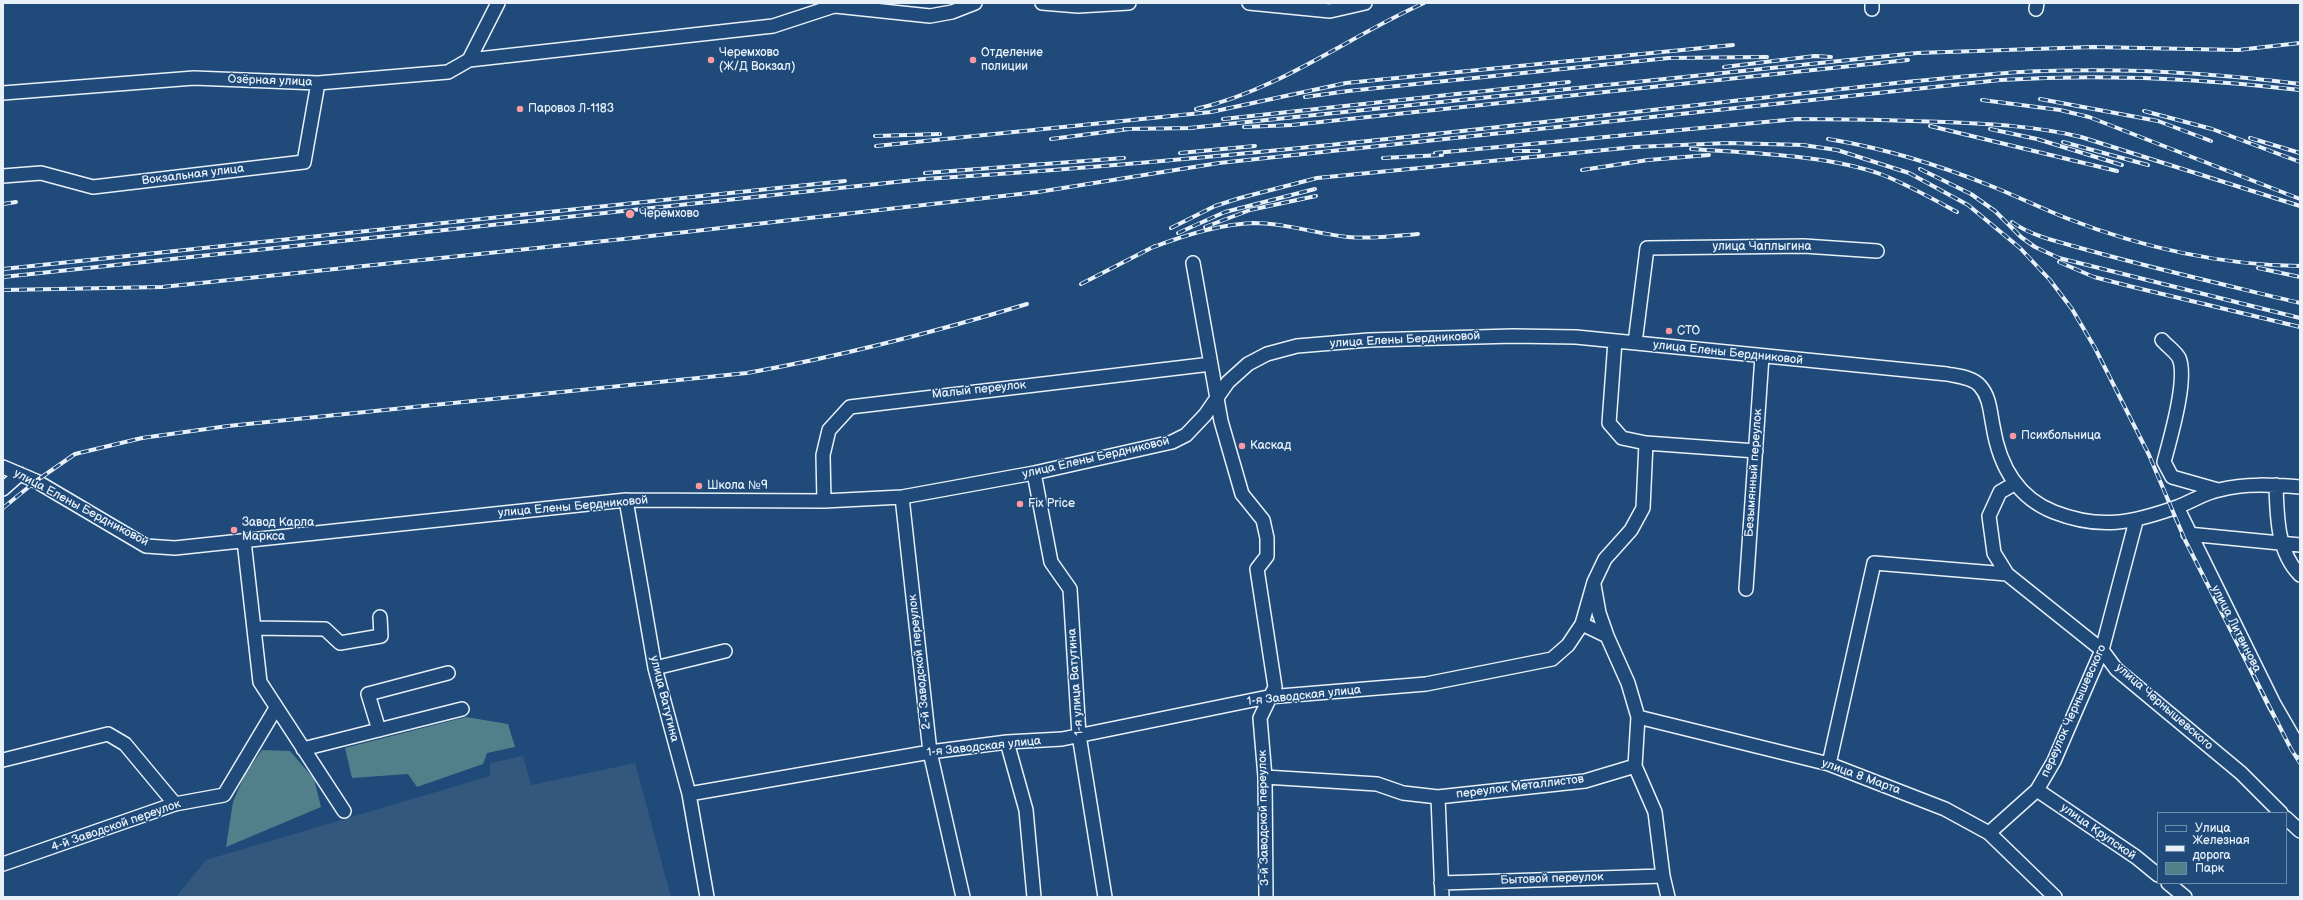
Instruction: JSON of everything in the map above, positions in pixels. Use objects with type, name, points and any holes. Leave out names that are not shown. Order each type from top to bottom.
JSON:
[{"type":"street","points":[[469,60],[498,3]]},
{"type":"street","points":[[815,3],[930,16],[952,12],[975,3]]},
{"type":"street","points":[[1042,3],[1078,6],[1129,3]]},
{"type":"street","points":[[1249,3],[1330,11],[1365,3]]},
{"type":"street","points":[[469,60],[774,26],[834,6]]},
{"type":"street","name":"Озёрная улица","points":[[3,93],[194,78],[318,83],[448,72],[469,60]]},
{"type":"street","name":"Вокзальная улица","points":[[3,176],[41,173],[93,187],[304,162],[318,83]]},
{"type":"street","name":"улица Чаплыгина","points":[[1635,344],[1647,248],[1804,246],[1877,251]]},
{"type":"street","name":"3-й Заводской переулок","points":[[1193,263],[1221,421],[1242,494],[1263,520],[1267,538],[1267,556],[1257,569],[1275,687],[1268,697],[1260,718],[1266,777],[1266,897]]},
{"type":"street","name":"улица Елены Бердниковой","points":[[3,467],[36,481],[146,546],[175,548],[626,500],[824,501],[902,496],[1034,473],[1172,442],[1186,435],[1205,415],[1228,382],[1248,364],[1267,354],[1297,346],[1369,340],[1513,336],[1576,337],[1947,374],[1966,378],[1980,385],[1988,399],[1994,436],[2003,464],[2014,484],[2032,500],[2053,512],[2090,523],[2114,524],[2136,521],[2177,508],[2218,490],[2247,485],[2300,487]]},
{"type":"street","points":[[2162,340],[2179,358],[2181,374],[2176,413],[2164,462],[2172,477],[2218,490]]},
{"type":"street","points":[[1615,341],[1609,423],[1622,438],[1646,443],[1756,451]]},
{"type":"street","name":"Безымянный переулок","points":[[1746,589],[1762,356]]},
{"type":"street","name":"Малый переулок","points":[[824,501],[823,455],[829,430],[850,407],[1211,364]]},
{"type":"street","name":"1-я Заводская улица","points":[[689,794],[930,752],[1007,742],[1062,739],[1268,697],[1426,684],[1552,659],[1568,646],[1582,624],[1594,582],[1605,559],[1631,530],[1644,508],[1646,443]]},
{"type":"street","name":"1-я улица Ватутина","points":[[1034,473],[1051,562],[1070,589],[1079,735],[1105,897]]},
{"type":"street","points":[[3,489],[20,474]]},
{"type":"street","name":"улица Чернышевского","points":[[2014,484],[2000,492],[1988,516],[1994,553],[2007,574],[2102,650],[2116,669],[2241,773],[2280,812]]},
{"type":"street","points":[[2276,485],[2277,525],[2290,564],[2300,575]]},
{"type":"street","name":"2-й Заводской переулок","points":[[902,496],[930,752],[963,897]]},
{"type":"street","name":"улица Ватутина","points":[[626,500],[655,668],[689,794],[707,897]]},
{"type":"street","name":"улица Литвинова","points":[[2177,508],[2188,534],[2274,704],[2300,749]]},
{"type":"street","name":"переулок Чернышевского","points":[[1989,833],[2037,790],[2054,761],[2102,650],[2136,521]]},
{"type":"street","points":[[2188,534],[2300,545]]},
{"type":"street","points":[[244,541],[260,682],[344,811]]},
{"type":"street","points":[[1830,764],[1874,562],[2007,574]]},
{"type":"street","points":[[1594,582],[1599,613],[1607,636],[1628,683],[1638,717],[1635,766],[1655,812],[1663,876],[1668,897]]},
{"type":"street","points":[[254,628],[325,629],[340,642],[381,636],[380,617]]},
{"type":"street","points":[[1582,624],[1607,636]]},
{"type":"street","points":[[655,668],[726,651]]},
{"type":"street","points":[[379,730],[368,694],[448,673]]},
{"type":"street","name":"4-й Заводской переулок","points":[[3,864],[174,804],[224,795],[276,708]]},
{"type":"street","points":[[303,749],[462,709]]},
{"type":"street","name":"улица 8 Марта","points":[[1638,717],[1830,764],[1945,809],[1989,833],[2055,897]]},
{"type":"street","points":[[3,760],[108,734],[125,744],[174,804]]},
{"type":"street","points":[[1007,742],[1026,810],[1034,897]]},
{"type":"street","name":"переулок Металлистов","points":[[1266,777],[1377,784],[1403,793],[1438,797],[1585,780],[1635,766]]},
{"type":"street","name":"улица Крупской","points":[[2037,790],[2136,857],[2157,874]]},
{"type":"street","points":[[1438,797],[1442,897]]},
{"type":"street","points":[[2287,819],[2300,832]]},
{"type":"street","name":"Бытовой переулок","points":[[1441,883],[1663,876]]},
{"type":"street","points":[[2169,884],[2185,897]]},
{"type":"shaded area","points":[[523,756],[531,785],[635,763],[671,897],[176,897],[206,860],[490,776],[490,763]]},
{"type":"green space","points":[[466,717],[508,724],[515,747],[487,753],[483,764],[417,787],[408,774],[352,778],[345,748]]},
{"type":"green space","points":[[262,750],[290,751],[314,779],[321,807],[226,847],[233,802],[245,774]]},
{"type":"railway","points":[[1196,109],[1227,100],[1285,76],[1368,31],[1424,3]]},
{"type":"railway","points":[[1189,128],[1917,53],[2093,47],[2238,50],[2300,43]]},
{"type":"railway","points":[[876,146],[1211,112],[1346,83],[1733,45]]},
{"type":"railway","points":[[1724,67],[1815,56],[1831,57]]},
{"type":"railway","points":[[1305,97],[1348,91],[1669,58],[1767,57]]},
{"type":"railway","points":[[1244,127],[1292,125],[1908,60]]},
{"type":"railway","points":[[3,277],[924,179],[1047,171],[1293,149],[1906,82],[1993,74],[2077,70],[2172,72],[2300,84]]},
{"type":"railway","points":[[3,290],[162,287],[633,238],[1038,192],[1219,163],[2000,80],[2075,77],[2150,78],[2300,90]]},
{"type":"railway","points":[[1223,119],[1569,82]]},
{"type":"railway","points":[[2040,99],[2158,121],[2211,141]]},
{"type":"railway","points":[[1982,100],[2060,110],[2089,117],[2300,199]]},
{"type":"railway","points":[[2144,111],[2212,129],[2300,162]]},
{"type":"railway","points":[[1435,153],[1797,119],[1890,120],[2013,126],[2047,130],[2081,137],[2300,206]]},
{"type":"railway","points":[[1930,126],[2117,171]]},
{"type":"railway","points":[[1124,129],[1194,128]]},
{"type":"railway","points":[[1051,139],[1129,129]]},
{"type":"railway","points":[[1990,129],[2037,139],[2122,165]]},
{"type":"railway","points":[[875,136],[940,134]]},
{"type":"railway","points":[[2250,138],[2300,153]]},
{"type":"railway","points":[[1828,139],[1890,152],[1931,164],[1991,186],[2066,218],[2123,238],[2152,246],[2211,258],[2270,265],[2300,266]]},
{"type":"railway","points":[[2063,142],[2148,165]]},
{"type":"railway","points":[[1171,228],[1215,206],[1317,178],[1635,147],[1728,143],[1803,145],[1837,150],[1909,173],[1968,205],[2020,248],[2050,280],[2072,309],[2095,348],[2149,455],[2185,540],[2291,749],[2300,763]]},
{"type":"railway","points":[[1180,153],[1255,146]]},
{"type":"railway","points":[[1691,149],[1788,156],[1839,163],[1862,168],[1902,183],[1957,212]]},
{"type":"railway","points":[[1514,151],[1539,151]]},
{"type":"railway","points":[[1383,158],[1442,155]]},
{"type":"railway","points":[[1582,170],[1648,160],[1709,155]]},
{"type":"railway","points":[[925,173],[1124,158]]},
{"type":"railway","points":[[1920,169],[1971,194],[1995,211],[2021,237],[2035,247],[2059,258],[2300,318]]},
{"type":"railway","points":[[3,269],[845,181]]},
{"type":"railway","points":[[1178,233],[1225,212],[1315,189]]},
{"type":"railway","points":[[1205,227],[1250,210],[1316,196]]},
{"type":"railway","points":[[3,204],[16,202]]},
{"type":"railway","points":[[2012,222],[2030,232],[2060,243],[2143,265],[2300,303]]},
{"type":"railway","points":[[1151,248],[1202,231],[1254,223],[1266,223],[1324,234],[1357,238],[1418,234]]},
{"type":"railway","points":[[1081,284],[1155,246]]},
{"type":"railway","points":[[2059,262],[2094,277],[2300,327]]},
{"type":"railway","points":[[2258,268],[2300,277]]},
{"type":"railway","points":[[3,508],[36,481],[75,454],[142,438],[228,426],[747,373],[888,343],[1027,304]]},
{"type":"place","name":"Черемхово (Ж/Д Вокзал)","points":[[711,60]]},
{"type":"place","name":"Отделение полиции","points":[[973,60]]},
{"type":"place","name":"Паровоз Л-1183","points":[[520,109]]},
{"type":"place","name":"Черемхово","points":[[630,214]]},
{"type":"place","name":"СТО","points":[[1669,331]]},
{"type":"place","name":"Психбольница","points":[[2013,436]]},
{"type":"place","name":"Каскад","points":[[1242,446]]},
{"type":"place","name":"Школа №9","points":[[699,486]]},
{"type":"place","name":"Fix Price","points":[[1020,504]]},
{"type":"place","name":"Завод Карла Маркса","points":[[234,530]]}]
